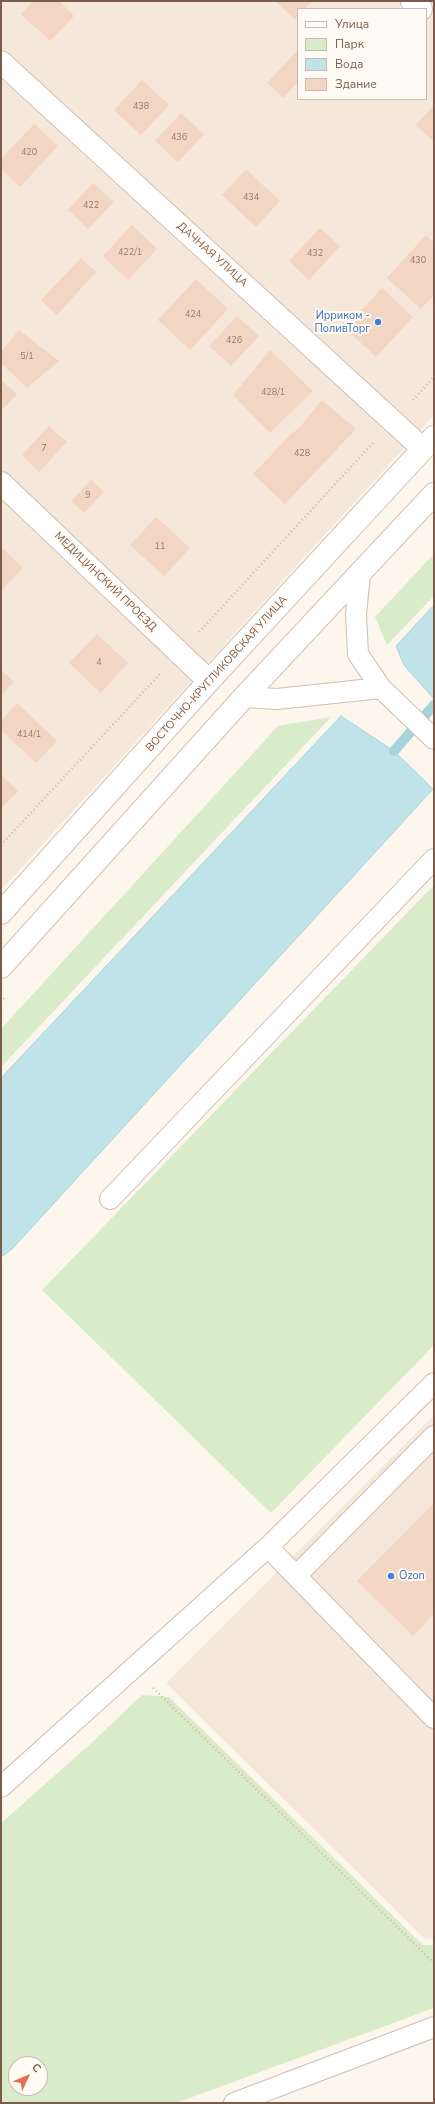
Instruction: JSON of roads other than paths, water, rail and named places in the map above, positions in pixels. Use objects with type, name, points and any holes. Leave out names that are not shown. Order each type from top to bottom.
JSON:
[{"type":"main road","points":[[412,1],[420,8]]},
{"type":"main road","name":"ДАЧНАЯ УЛИЦА","points":[[1,62],[428,443]]},
{"type":"main road","name":"ВОСТОЧНО-КРУГЛИКОВСКАЯ УЛИЦА","points":[[1,913],[209,681],[428,443]]},
{"type":"main road","name":"МЕДИЦИНСКИЙ ПРОЕЗД","points":[[1,483],[209,681]]},
{"type":"main road","points":[[1,968],[244,697],[434,494]]},
{"type":"lane","points":[[360,574],[356,614],[358,654],[381,688],[434,739]]},
{"type":"lane","points":[[244,697],[277,699],[381,688]]},
{"type":"lane","points":[[110,1199],[434,859]]},
{"type":"lane","points":[[1,1787],[268,1547],[434,1383]]},
{"type":"lane","points":[[296,1576],[434,1436]]},
{"type":"lane","points":[[268,1547],[434,1718]]},
{"type":"lane","points":[[234,2103],[434,2027]]},
{"type":"water","points":[[434,605],[434,699],[404,665],[396,646]]},
{"type":"water","points":[[341,716],[394,751],[433,789],[12,1249],[1,1257],[1,1078]]},
{"type":"waterway","points":[[394,751],[434,705]]},
{"type":"place","name":"Ирриком - ПоливТорг","points":[[378,322]]},
{"type":"place","name":"Ozon","points":[[391,1576]]}]
